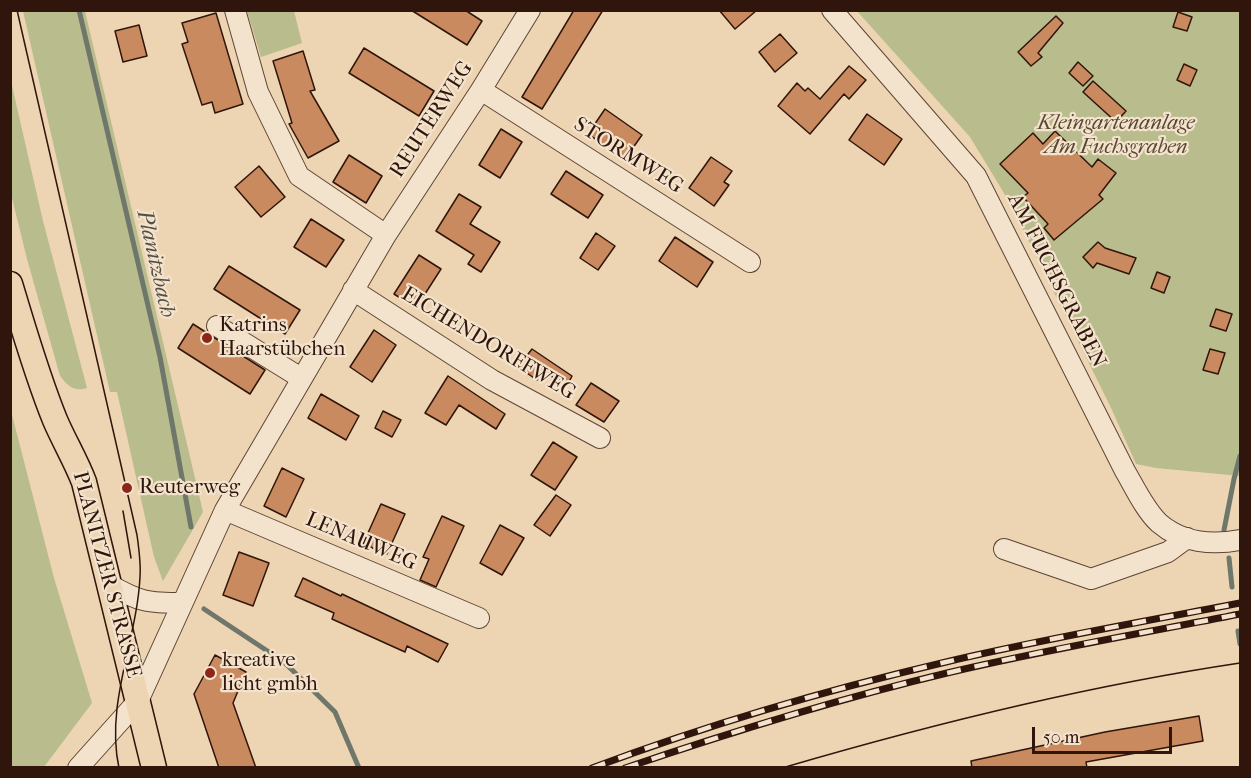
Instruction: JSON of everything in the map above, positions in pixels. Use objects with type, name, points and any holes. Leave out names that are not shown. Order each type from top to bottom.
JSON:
[{"type":"main road","name":"PLANITZER STRASSE","points":[[10,284],[32,359],[56,422],[84,482],[154,768]]},
{"type":"street","points":[[235,10],[258,92],[299,176],[386,235]]},
{"type":"street","name":"REUTERWEG","points":[[78,768],[138,701],[225,510],[386,235],[481,90],[530,10]]},
{"type":"street","name":"AM FUCHSGRABEN","points":[[832,10],[976,176],[1125,471],[1159,523],[1188,538],[1213,543],[1240,540]]},
{"type":"street","name":"STORMWEG","points":[[481,90],[750,262]]},
{"type":"street","name":"EICHENDORFFWEG","points":[[353,290],[492,380],[600,438]]},
{"type":"street","points":[[217,326],[301,378]]},
{"type":"street","name":"LENAUWEG","points":[[225,510],[479,618]]},
{"type":"street","points":[[1004,549],[1091,579],[1168,552],[1188,538]]},
{"type":"street","points":[[110,585],[129,596],[149,603],[182,603]]},
{"type":"green space","points":[[23,11],[85,11],[203,512],[163,581],[154,557],[117,392],[110,392]]},
{"type":"green space","points":[[247,11],[294,11],[302,43],[261,57]]},
{"type":"green space","name":"Kleingartenanlage Am Fuchsgraben","points":[[857,11],[1240,11],[1240,476],[1136,464],[1112,410],[1010,203],[970,137]]},
{"type":"green space","points":[[10,77],[43,221],[87,388],[72,387],[60,376],[27,259],[11,194]]},
{"type":"green space","points":[[11,411],[54,578],[92,703],[44,767],[11,767]]},
{"type":"building","points":[[411,10],[465,10],[482,21],[467,45]]},
{"type":"building","points":[[574,10],[603,10],[542,109],[522,97]]},
{"type":"building","points":[[719,10],[757,10],[735,29]]},
{"type":"building","points":[[1178,12],[1192,17],[1187,31],[1173,27]]},
{"type":"building","points":[[216,13],[243,104],[215,113],[212,102],[202,105],[182,44],[188,42],[182,23]]},
{"type":"building","points":[[1056,16],[1063,23],[1038,53],[1042,57],[1031,66],[1018,52]]},
{"type":"building","points":[[139,25],[147,56],[123,62],[115,31]]},
{"type":"building","points":[[780,34],[797,53],[775,72],[759,52]]},
{"type":"building","points":[[364,48],[434,91],[419,116],[349,73]]},
{"type":"building","points":[[303,51],[315,90],[310,91],[339,141],[308,158],[289,124],[292,123],[273,61]]},
{"type":"building","points":[[1078,62],[1093,76],[1083,86],[1069,73]]},
{"type":"building","points":[[1184,64],[1197,70],[1190,86],[1177,80]]},
{"type":"building","points":[[849,66],[866,80],[849,99],[844,94],[810,134],[778,106],[797,83],[805,91],[808,88],[820,99]]},
{"type":"building","points":[[1093,81],[1126,111],[1116,122],[1083,92]]},
{"type":"building","points":[[605,109],[642,135],[625,159],[588,134]]},
{"type":"building","points":[[867,114],[902,139],[884,165],[849,140]]},
{"type":"building","points":[[501,129],[522,142],[500,178],[479,165]]},
{"type":"building","points":[[1055,131],[1092,167],[1098,159],[1116,173],[1099,195],[1103,199],[1054,240],[1044,228],[1048,224],[1023,197],[1028,193],[1000,164],[1033,133],[1043,144]]},
{"type":"building","points":[[349,155],[382,176],[366,203],[333,182]]},
{"type":"building","points":[[711,157],[732,171],[724,182],[729,185],[714,206],[689,188]]},
{"type":"building","points":[[259,166],[285,197],[261,217],[235,187]]},
{"type":"building","points":[[566,171],[603,195],[588,218],[551,194]]},
{"type":"building","points":[[459,194],[481,207],[470,224],[500,242],[481,272],[468,264],[474,255],[436,231]]},
{"type":"building","points":[[311,219],[344,240],[326,267],[294,247]]},
{"type":"building","points":[[596,233],[615,246],[598,270],[580,258]]},
{"type":"building","points":[[675,237],[713,262],[697,287],[659,261]]},
{"type":"building","points":[[1098,242],[1105,248],[1136,258],[1129,274],[1097,263],[1093,268],[1083,257]]},
{"type":"building","points":[[419,255],[441,269],[416,308],[394,294]]},
{"type":"building","points":[[229,266],[300,310],[285,334],[214,289]]},
{"type":"building","points":[[1157,272],[1170,277],[1164,293],[1151,288]]},
{"type":"building","points":[[1216,309],[1232,314],[1226,331],[1210,326]]},
{"type":"building","points":[[193,324],[265,370],[250,394],[178,348]]},
{"type":"building","points":[[374,330],[396,345],[372,382],[350,367]]},
{"type":"building","points":[[532,349],[572,376],[568,384],[542,372],[537,380],[518,367]]},
{"type":"building","points":[[1210,349],[1225,353],[1218,374],[1203,370]]},
{"type":"building","points":[[448,376],[505,414],[496,429],[459,405],[446,425],[425,413]]},
{"type":"building","points":[[591,383],[619,401],[604,422],[576,405]]},
{"type":"building","points":[[321,394],[359,416],[346,440],[308,418]]},
{"type":"building","points":[[383,411],[401,420],[392,437],[375,428]]},
{"type":"building","points":[[553,442],[577,457],[555,490],[531,475]]},
{"type":"building","points":[[282,468],[304,479],[286,517],[264,506]]},
{"type":"building","points":[[556,495],[571,505],[550,536],[534,525]]},
{"type":"building","points":[[381,504],[405,514],[387,554],[363,544]]},
{"type":"building","points":[[442,516],[464,526],[436,587],[420,580],[429,559],[423,557]]},
{"type":"building","points":[[500,525],[524,538],[502,575],[480,563]]},
{"type":"building","points":[[239,552],[269,563],[253,606],[223,595]]},
{"type":"building","points":[[303,578],[448,644],[438,662],[407,646],[405,652],[332,619],[334,613],[295,596]]},
{"type":"building","points":[[215,655],[246,672],[233,703],[256,768],[219,768],[194,694]]},
{"type":"building","points":[[1199,716],[1203,741],[1086,762],[1087,768],[972,768],[971,761],[1105,732]]},
{"type":"waterway","name":"Planitzbach","points":[[79,10],[160,357],[191,527]]},
{"type":"waterway","points":[[1224,530],[1240,456]]},
{"type":"waterway","points":[[1229,558],[1232,587]]},
{"type":"waterway","name":"Planitzbach","points":[[204,609],[284,662],[335,712],[359,768]]},
{"type":"waterway","points":[[1238,631],[1240,644]]},
{"type":"tram line","points":[[17,10],[137,535],[140,561],[138,601],[123,672],[116,720],[119,768]]},
{"type":"tram line","points":[[123,511],[131,558]]},
{"type":"tram line","points":[[782,768],[895,736],[1010,708],[1125,683],[1240,663]]},
{"type":"railway","points":[[592,768],[723,723],[901,673],[1019,646],[1240,603]]},
{"type":"railway","points":[[625,768],[785,717],[906,683],[1020,657],[1240,614]]},
{"type":"place","name":"Katrins Haarstübchen","points":[[207,338]]},
{"type":"place","name":"Reuterweg","points":[[127,488]]},
{"type":"place","name":"kreative licht gmbh","points":[[210,673]]}]
